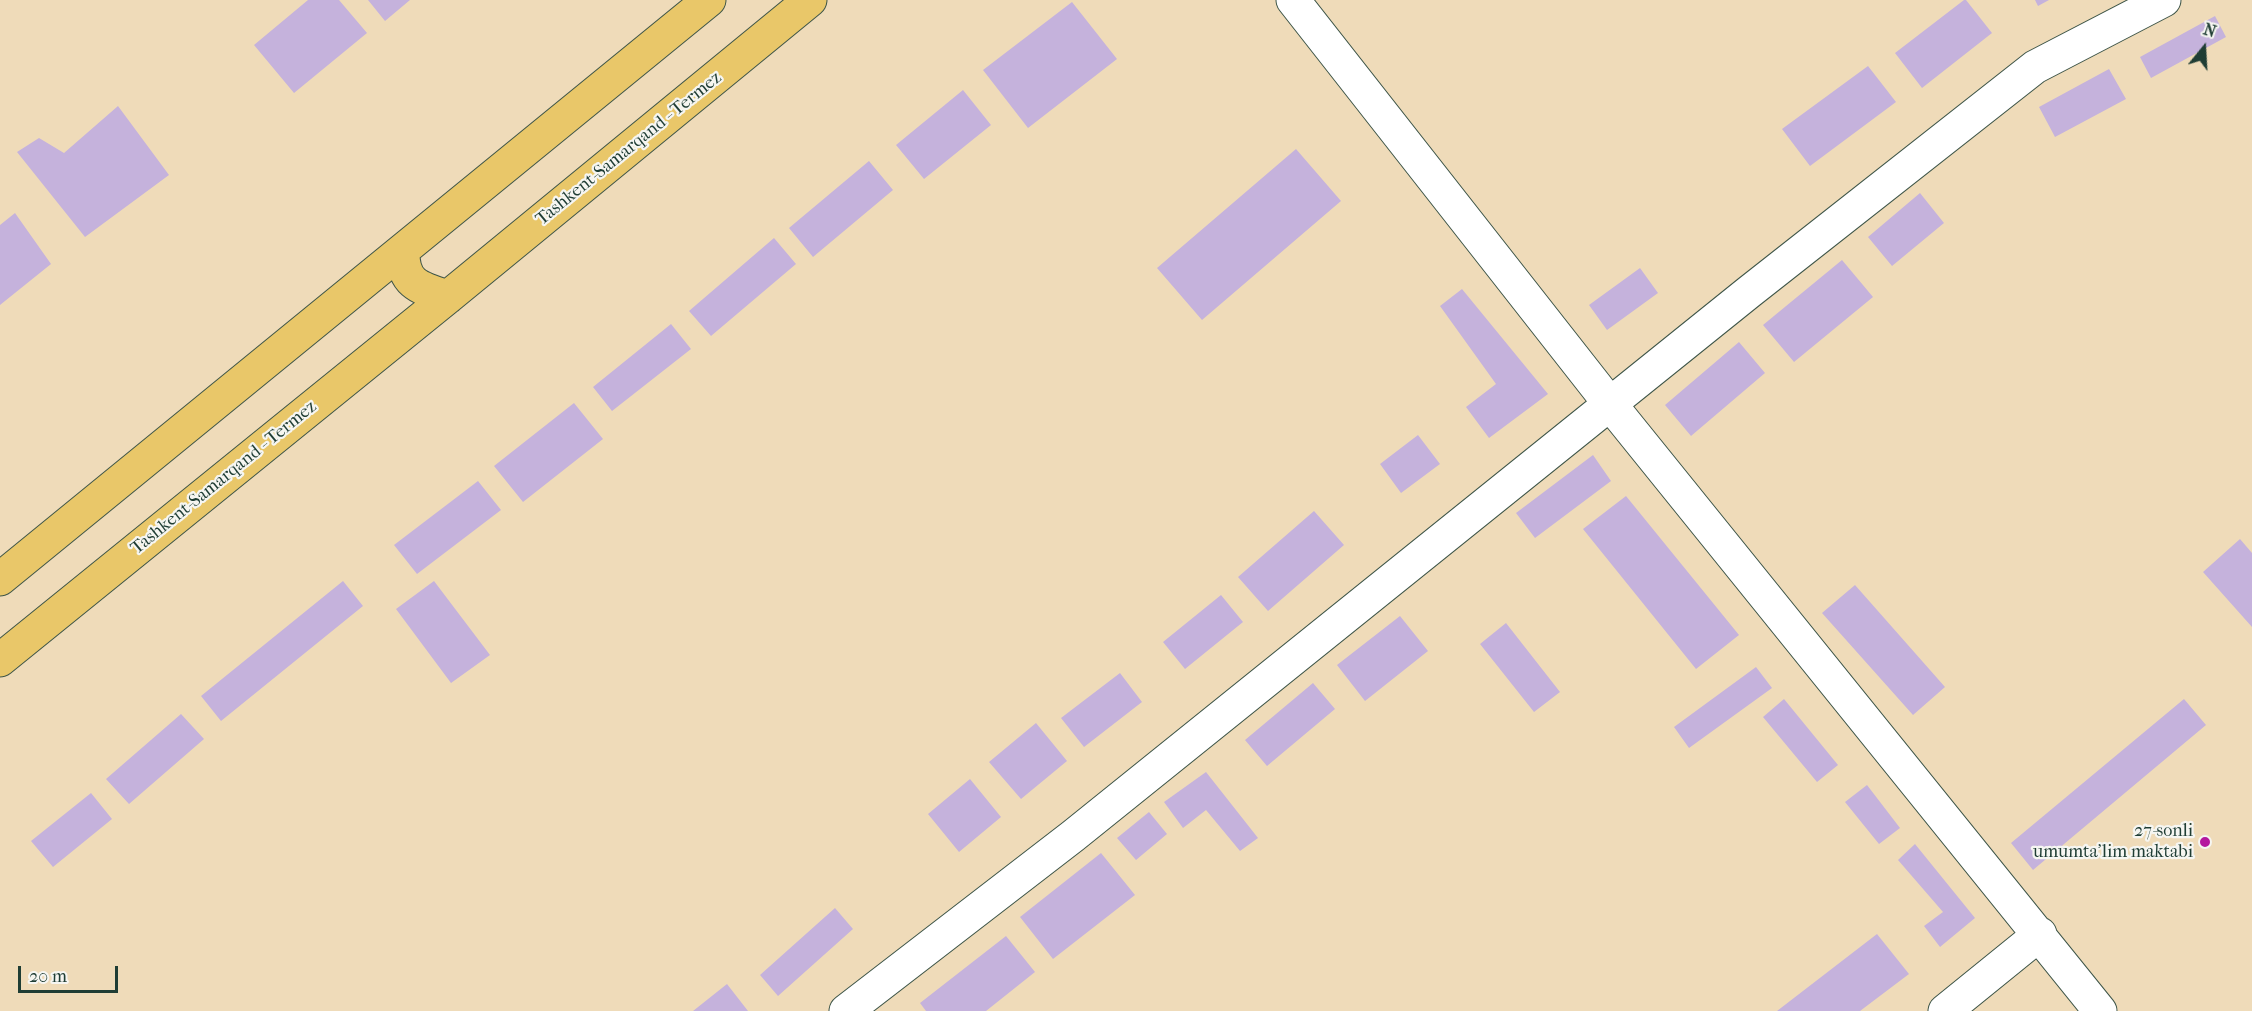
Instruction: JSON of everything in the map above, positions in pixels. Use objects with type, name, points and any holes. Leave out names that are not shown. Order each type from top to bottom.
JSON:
[{"type":"highway","points":[[0,579],[709,0]]},
{"type":"highway","name":"Tashkent-Samarqand - Termez","points":[[0,660],[810,0]]},
{"type":"highway","points":[[402,250],[402,264],[408,278],[421,288],[448,297]]},
{"type":"street","points":[[1293,0],[1610,404],[2100,1011]]},
{"type":"street","points":[[846,1011],[1073,836],[1610,404],[2035,67],[2164,0]]},
{"type":"street","points":[[1945,1011],[2040,934]]},
{"type":"building","points":[[308,0],[339,0],[367,33],[294,93],[254,45]]},
{"type":"building","points":[[368,0],[410,0],[385,21]]},
{"type":"building","points":[[1964,0],[1992,33],[1922,88],[1895,53]]},
{"type":"building","points":[[2035,0],[2049,0],[2038,6]]},
{"type":"building","points":[[1072,2],[1117,59],[1028,128],[983,70]]},
{"type":"building","points":[[2215,16],[2226,37],[2151,78],[2140,57]]},
{"type":"building","points":[[1868,66],[1896,102],[1810,166],[1782,129]]},
{"type":"building","points":[[2109,69],[2126,99],[2055,137],[2039,107]]},
{"type":"building","points":[[963,90],[991,125],[924,179],[896,145]]},
{"type":"building","points":[[118,106],[169,175],[85,237],[17,152],[39,138],[64,153]]},
{"type":"building","points":[[1296,149],[1341,201],[1202,320],[1157,268]]},
{"type":"building","points":[[869,161],[893,190],[813,257],[789,228]]},
{"type":"building","points":[[1920,193],[1944,223],[1892,266],[1868,237]]},
{"type":"building","points":[[15,213],[51,264],[0,305],[0,225]]},
{"type":"building","points":[[774,238],[796,264],[711,336],[689,311]]},
{"type":"building","points":[[1842,260],[1873,297],[1794,362],[1763,325]]},
{"type":"building","points":[[1640,268],[1658,293],[1607,330],[1589,305]]},
{"type":"building","points":[[1462,289],[1548,394],[1489,438],[1466,407],[1496,384],[1440,306]]},
{"type":"building","points":[[671,324],[691,349],[612,411],[593,387]]},
{"type":"building","points":[[1739,342],[1765,373],[1691,436],[1665,405]]},
{"type":"building","points":[[574,403],[603,439],[523,502],[494,466]]},
{"type":"building","points":[[1418,435],[1440,464],[1401,493],[1380,464]]},
{"type":"building","points":[[1593,455],[1611,481],[1535,538],[1516,513]]},
{"type":"building","points":[[478,481],[501,510],[417,574],[394,545]]},
{"type":"building","points":[[1626,496],[1739,635],[1696,669],[1583,529]]},
{"type":"building","points":[[1314,511],[1344,545],[1268,611],[1238,577]]},
{"type":"building","points":[[2240,539],[2252,553],[2252,627],[2203,572]]},
{"type":"building","points":[[343,581],[363,606],[221,721],[201,696]]},
{"type":"building","points":[[434,581],[490,655],[451,683],[396,609]]},
{"type":"building","points":[[1855,585],[1945,687],[1913,715],[1822,613]]},
{"type":"building","points":[[1221,595],[1243,622],[1185,669],[1163,642]]},
{"type":"building","points":[[1400,616],[1428,651],[1365,701],[1337,665]]},
{"type":"building","points":[[1506,623],[1560,692],[1534,712],[1480,644]]},
{"type":"building","points":[[1756,667],[1772,688],[1689,748],[1674,727]]},
{"type":"building","points":[[1120,673],[1142,702],[1084,747],[1061,718]]},
{"type":"building","points":[[1313,683],[1335,709],[1267,766],[1245,740]]},
{"type":"building","points":[[1784,699],[1838,765],[1817,782],[1763,717]]},
{"type":"building","points":[[2184,699],[2206,725],[2033,870],[2011,843]]},
{"type":"building","points":[[181,714],[204,739],[129,804],[106,779]]},
{"type":"building","points":[[1036,723],[1067,761],[1021,799],[989,762]]},
{"type":"building","points":[[1206,772],[1258,838],[1240,851],[1206,810],[1183,828],[1164,802]]},
{"type":"building","points":[[970,779],[1001,817],[959,852],[928,814]]},
{"type":"building","points":[[1867,785],[1900,828],[1879,844],[1845,802]]},
{"type":"building","points":[[91,793],[112,819],[53,867],[31,841]]},
{"type":"building","points":[[1149,812],[1167,834],[1136,860],[1117,838]]},
{"type":"building","points":[[1915,844],[1975,918],[1940,947],[1924,926],[1943,912],[1898,860]]},
{"type":"building","points":[[1101,853],[1135,895],[1053,959],[1020,917]]},
{"type":"building","points":[[835,908],[853,929],[778,996],[760,975]]},
{"type":"building","points":[[1877,934],[1909,974],[1860,1011],[1777,1011]]},
{"type":"building","points":[[1006,936],[1035,972],[986,1011],[926,1011],[920,1003]]},
{"type":"building","points":[[727,984],[748,1011],[693,1011]]},
{"type":"place","name":"27-sonli umumta'lim maktabi","points":[[2205,842]]}]
